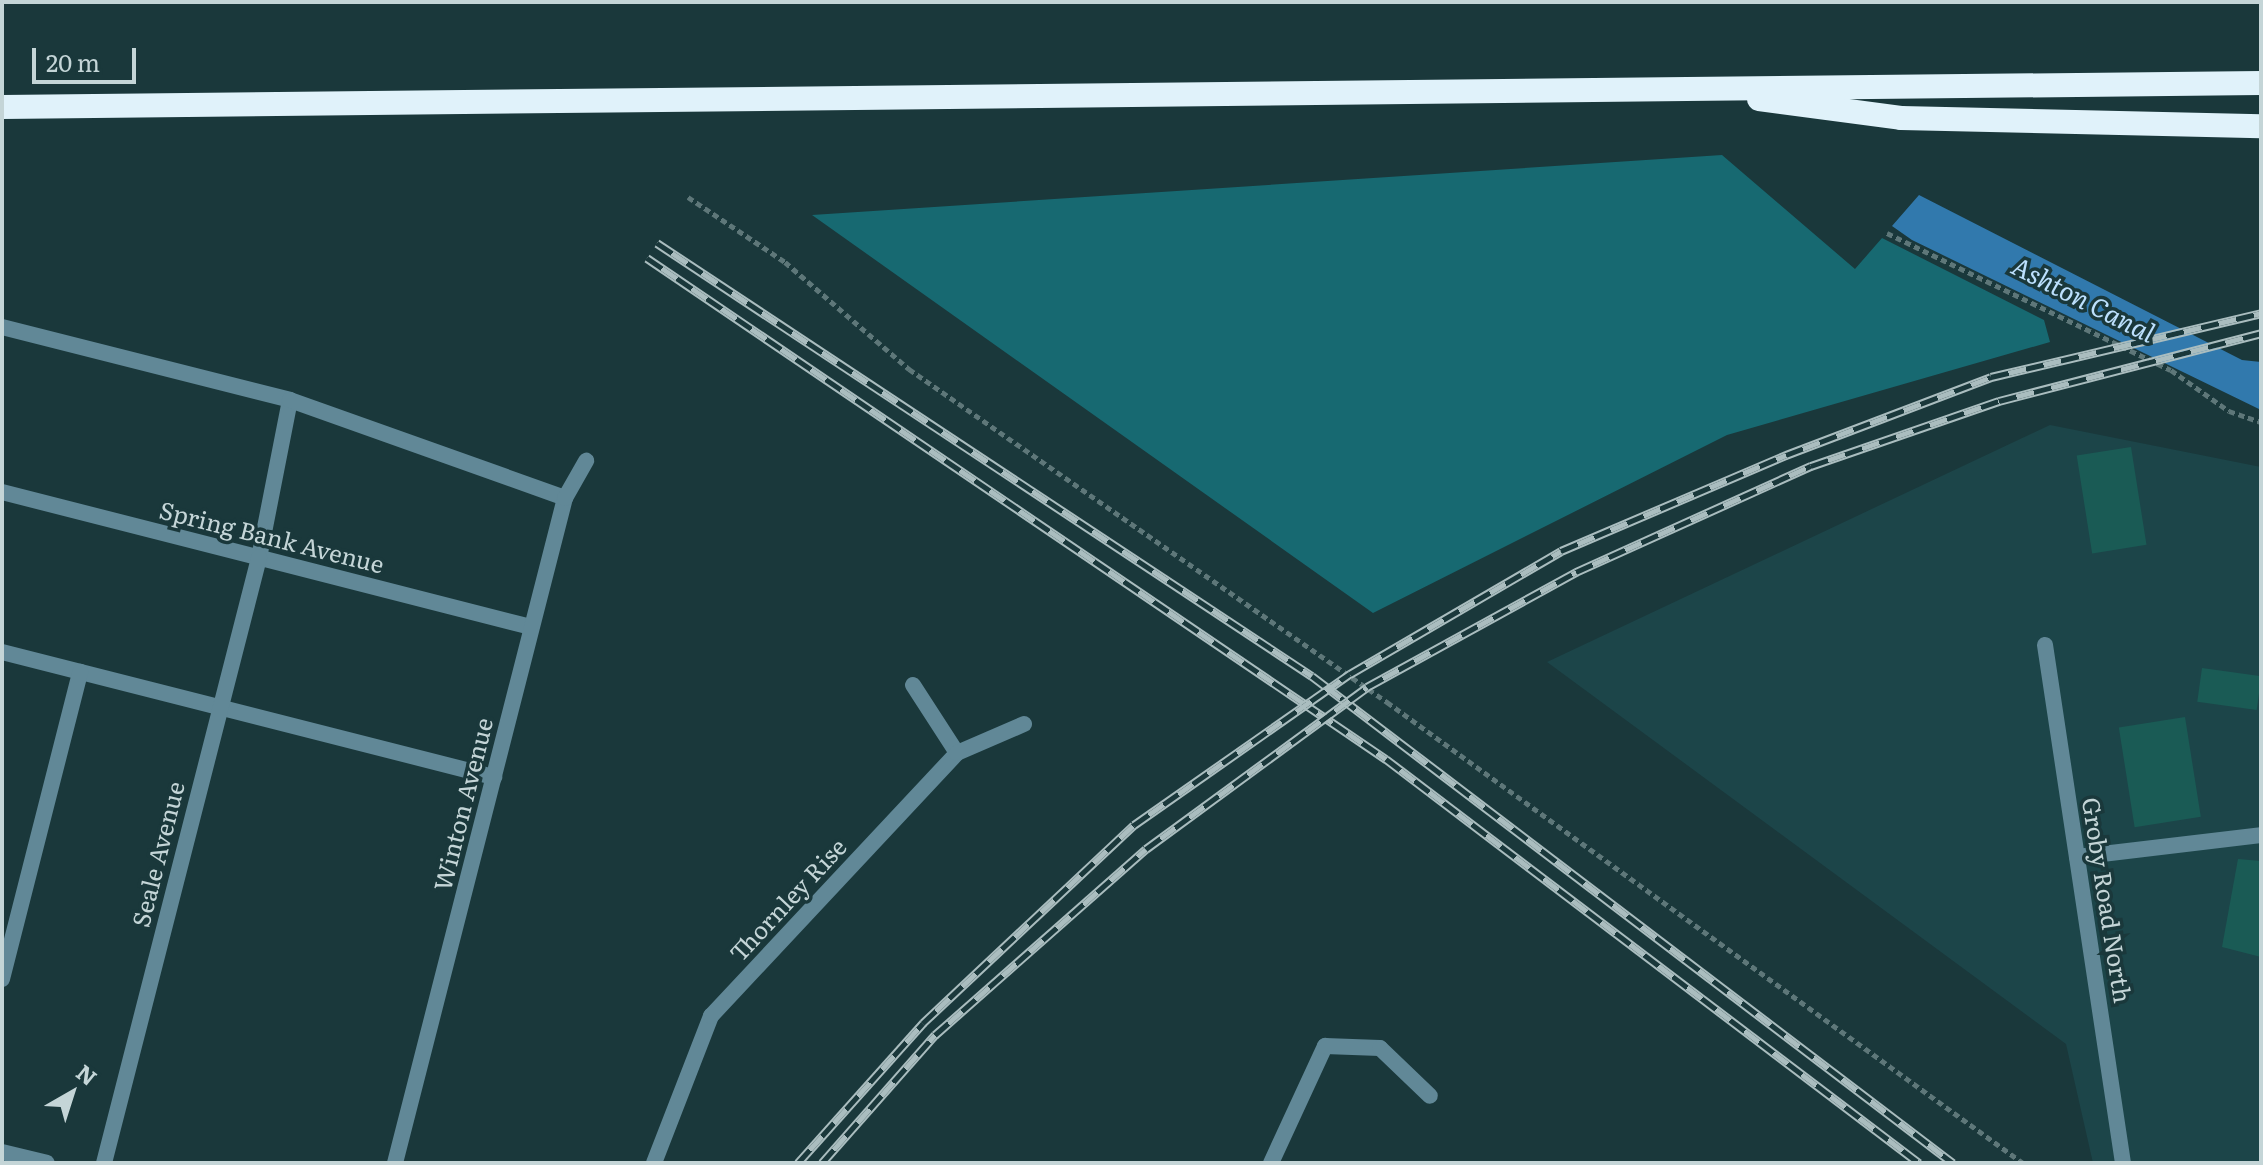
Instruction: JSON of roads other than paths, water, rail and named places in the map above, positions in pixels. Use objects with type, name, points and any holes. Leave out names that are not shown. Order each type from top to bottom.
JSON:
[{"type":"highway","points":[[2,107],[2261,83]]},
{"type":"highway","points":[[1670,87],[1901,118],[2261,126]]},
{"type":"street","points":[[2,327],[290,400],[565,498]]},
{"type":"street","name":"Seale Avenue","points":[[104,1163],[259,558],[290,400]]},
{"type":"street","name":"Winton Avenue","points":[[395,1163],[565,498],[586,461]]},
{"type":"street","name":"Spring Bank Avenue","points":[[2,492],[531,627]]},
{"type":"street","name":"Groby Road North","points":[[2045,645],[2123,1163]]},
{"type":"street","points":[[2,652],[494,777]]},
{"type":"street","points":[[2,979],[80,672]]},
{"type":"street","points":[[913,685],[957,753]]},
{"type":"street","name":"Thornley Rise","points":[[654,1163],[711,1016],[957,753],[1024,724]]},
{"type":"street","points":[[2077,857],[2261,835]]},
{"type":"street","points":[[1271,1163],[1325,1046],[1380,1048],[1430,1096]]},
{"type":"street","points":[[2,1152],[47,1163]]},
{"type":"water","name":"Ashton Canal","points":[[1919,195],[2242,360],[2261,362],[2261,410],[1912,240],[1892,226]]},
{"type":"railway","points":[[657,243],[1312,676],[1953,1163]]},
{"type":"railway","points":[[647,258],[1386,759],[1919,1163]]},
{"type":"railway","points":[[798,1163],[923,1023],[1134,825],[1350,674],[1561,551],[1786,455],[1991,377],[2261,313]]},
{"type":"railway","points":[[822,1163],[935,1035],[1146,849],[1367,687],[1576,572],[1811,466],[1999,401],[2261,333]]}]
